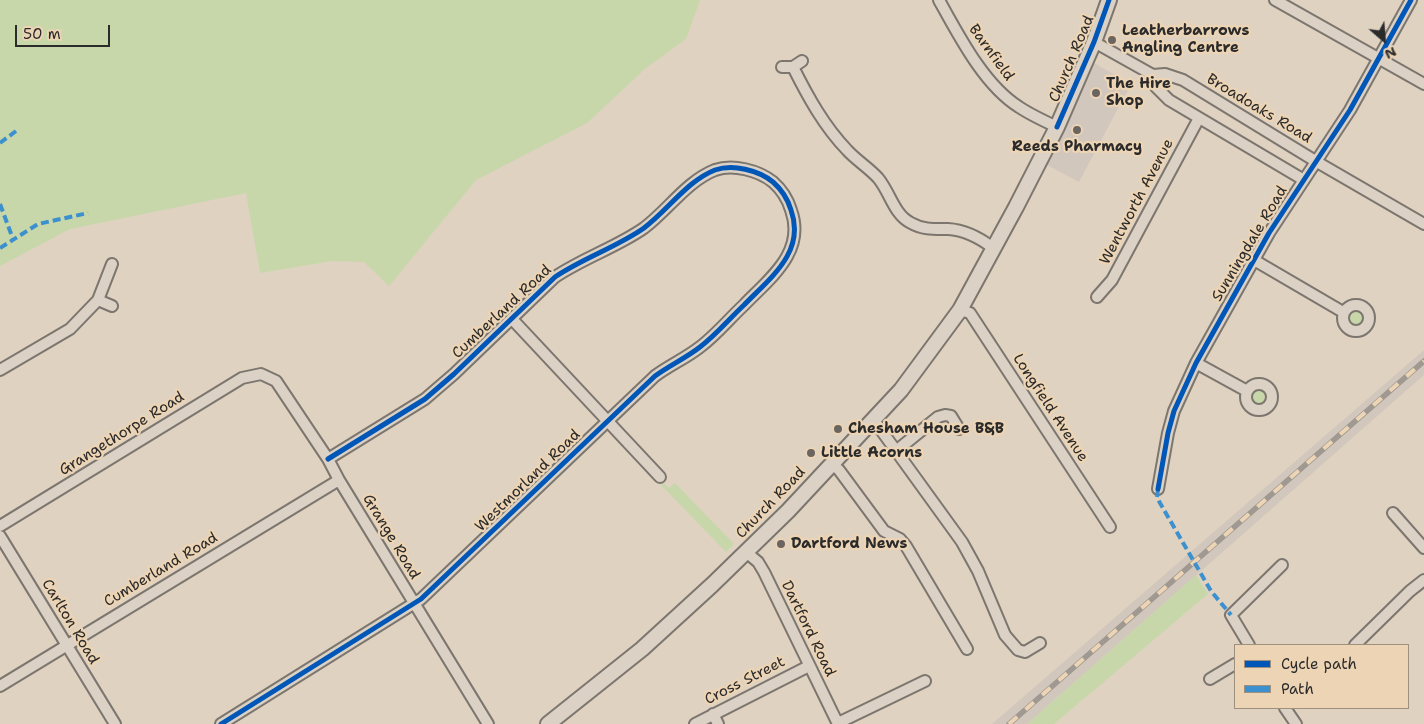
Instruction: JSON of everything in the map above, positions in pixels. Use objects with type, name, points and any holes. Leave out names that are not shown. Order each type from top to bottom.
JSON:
[{"type":"main road","name":"Church Road","points":[[548,724],[642,649],[746,552],[788,511],[901,390],[960,310],[1057,127],[1094,42],[1109,0]]},
{"type":"street","name":"Barnfield","points":[[939,0],[984,73],[997,88],[1019,107],[1057,127]]},
{"type":"street","points":[[1275,0],[1424,84]]},
{"type":"street","name":"Sunningdale Road","points":[[1158,489],[1174,411],[1196,363],[1281,213],[1350,110],[1411,0]]},
{"type":"street","name":"Broadoaks Road","points":[[1094,42],[1154,75],[1164,74],[1183,80],[1316,162],[1424,224]]},
{"type":"street","points":[[802,60],[788,67],[817,112],[845,148],[877,178],[901,216],[909,223],[931,230],[963,231],[993,248]]},
{"type":"street","points":[[1154,75],[1156,87],[1169,100],[1304,180]]},
{"type":"street","name":"Wentworth Avenue","points":[[1097,296],[1112,280],[1199,118]]},
{"type":"street","name":"Cumberland Road","points":[[328,459],[425,399],[555,278],[571,266],[645,227],[694,183],[715,170],[728,168],[745,169],[761,175],[773,182],[791,208]]},
{"type":"street","name":"Westmorland Road","points":[[221,724],[414,604],[438,584],[655,376],[707,341],[777,271],[793,247],[796,233],[791,208]]},
{"type":"street","points":[[1254,260],[1343,312]]},
{"type":"street","points":[[0,370],[70,330],[98,300],[112,264]]},
{"type":"street","points":[[98,300],[112,306]]},
{"type":"street","name":"Longfield Avenue","points":[[960,310],[970,313],[1110,527]]},
{"type":"street","points":[[512,319],[660,477]]},
{"type":"street","points":[[1196,363],[1248,391]]},
{"type":"street","name":"Grange Road","points":[[261,374],[276,381],[328,459],[338,480],[488,724]]},
{"type":"street","name":"Grangethorpe Road","points":[[0,526],[242,378],[261,374]]},
{"type":"street","points":[[896,451],[938,417],[951,416],[959,429]]},
{"type":"street","points":[[873,419],[962,542],[1010,642],[1018,650],[1026,652],[1040,643]]},
{"type":"street","points":[[832,464],[839,470],[884,530],[900,539],[906,546],[966,649]]},
{"type":"street","name":"Cumberland Road","points":[[0,686],[338,480]]},
{"type":"street","points":[[1393,513],[1424,548]]},
{"type":"street","name":"Carlton Road","points":[[0,536],[115,724]]},
{"type":"street","name":"Dartford Road","points":[[746,552],[758,562],[764,572],[838,723]]},
{"type":"street","points":[[1248,644],[1231,615],[1282,565]]},
{"type":"street","points":[[1356,644],[1410,590],[1424,580]]},
{"type":"street","points":[[1210,679],[1234,665]]},
{"type":"street","name":"Cross Street","points":[[695,724],[716,719],[809,666]]},
{"type":"street","points":[[838,723],[925,680]]},
{"type":"street","points":[[1286,709],[1296,724]]},
{"type":"shaded area","points":[[1094,63],[1131,84],[1079,182],[1047,165]]},
{"type":"shaded area","points":[[1424,350],[1424,375],[1027,724],[992,724]]},
{"type":"green space","points":[[0,0],[700,0],[686,39],[646,68],[587,123],[476,180],[389,286],[364,262],[332,261],[260,273],[246,193],[70,229],[0,266]]},
{"type":"green space","points":[[1355,309],[1361,312],[1364,318],[1361,324],[1355,327],[1349,324],[1346,318],[1349,312]]},
{"type":"green space","points":[[1256,389],[1262,389],[1267,394],[1265,403],[1256,405],[1251,400],[1251,394]]},
{"type":"green space","points":[[664,483],[669,488],[675,483],[734,544],[726,552],[661,485]]},
{"type":"green space","points":[[1196,575],[1208,594],[1054,724],[1027,724]]},
{"type":"railway","points":[[1009,724],[1424,361]]},
{"type":"marked path","points":[[0,143],[16,131]]},
{"type":"marked path","points":[[0,204],[13,239]]},
{"type":"marked path","points":[[0,248],[38,224],[88,213]]},
{"type":"marked path","points":[[1158,489],[1157,497],[1160,503],[1211,591],[1231,615]]},
{"type":"cycle path","points":[[1057,127],[1094,42],[1109,0]]},
{"type":"cycle path","points":[[1158,489],[1174,411],[1196,363],[1269,233],[1350,110],[1411,0]]},
{"type":"cycle path","points":[[221,724],[421,599],[655,376],[695,351],[712,337],[774,274],[790,251],[794,239],[794,225],[791,210],[786,199],[773,182],[753,171],[722,168],[705,175],[695,181],[644,228],[555,277],[454,374],[425,399],[328,459]]},
{"type":"place","name":"Leatherbarrows Angling Centre","points":[[1112,40]]},
{"type":"place","name":"The Hire Shop","points":[[1096,93]]},
{"type":"place","name":"Reeds Pharmacy","points":[[1077,130]]},
{"type":"place","name":"Chesham House B&B","points":[[838,429]]},
{"type":"place","name":"Little Acorns","points":[[811,453]]},
{"type":"place","name":"Dartford News","points":[[781,544]]}]
